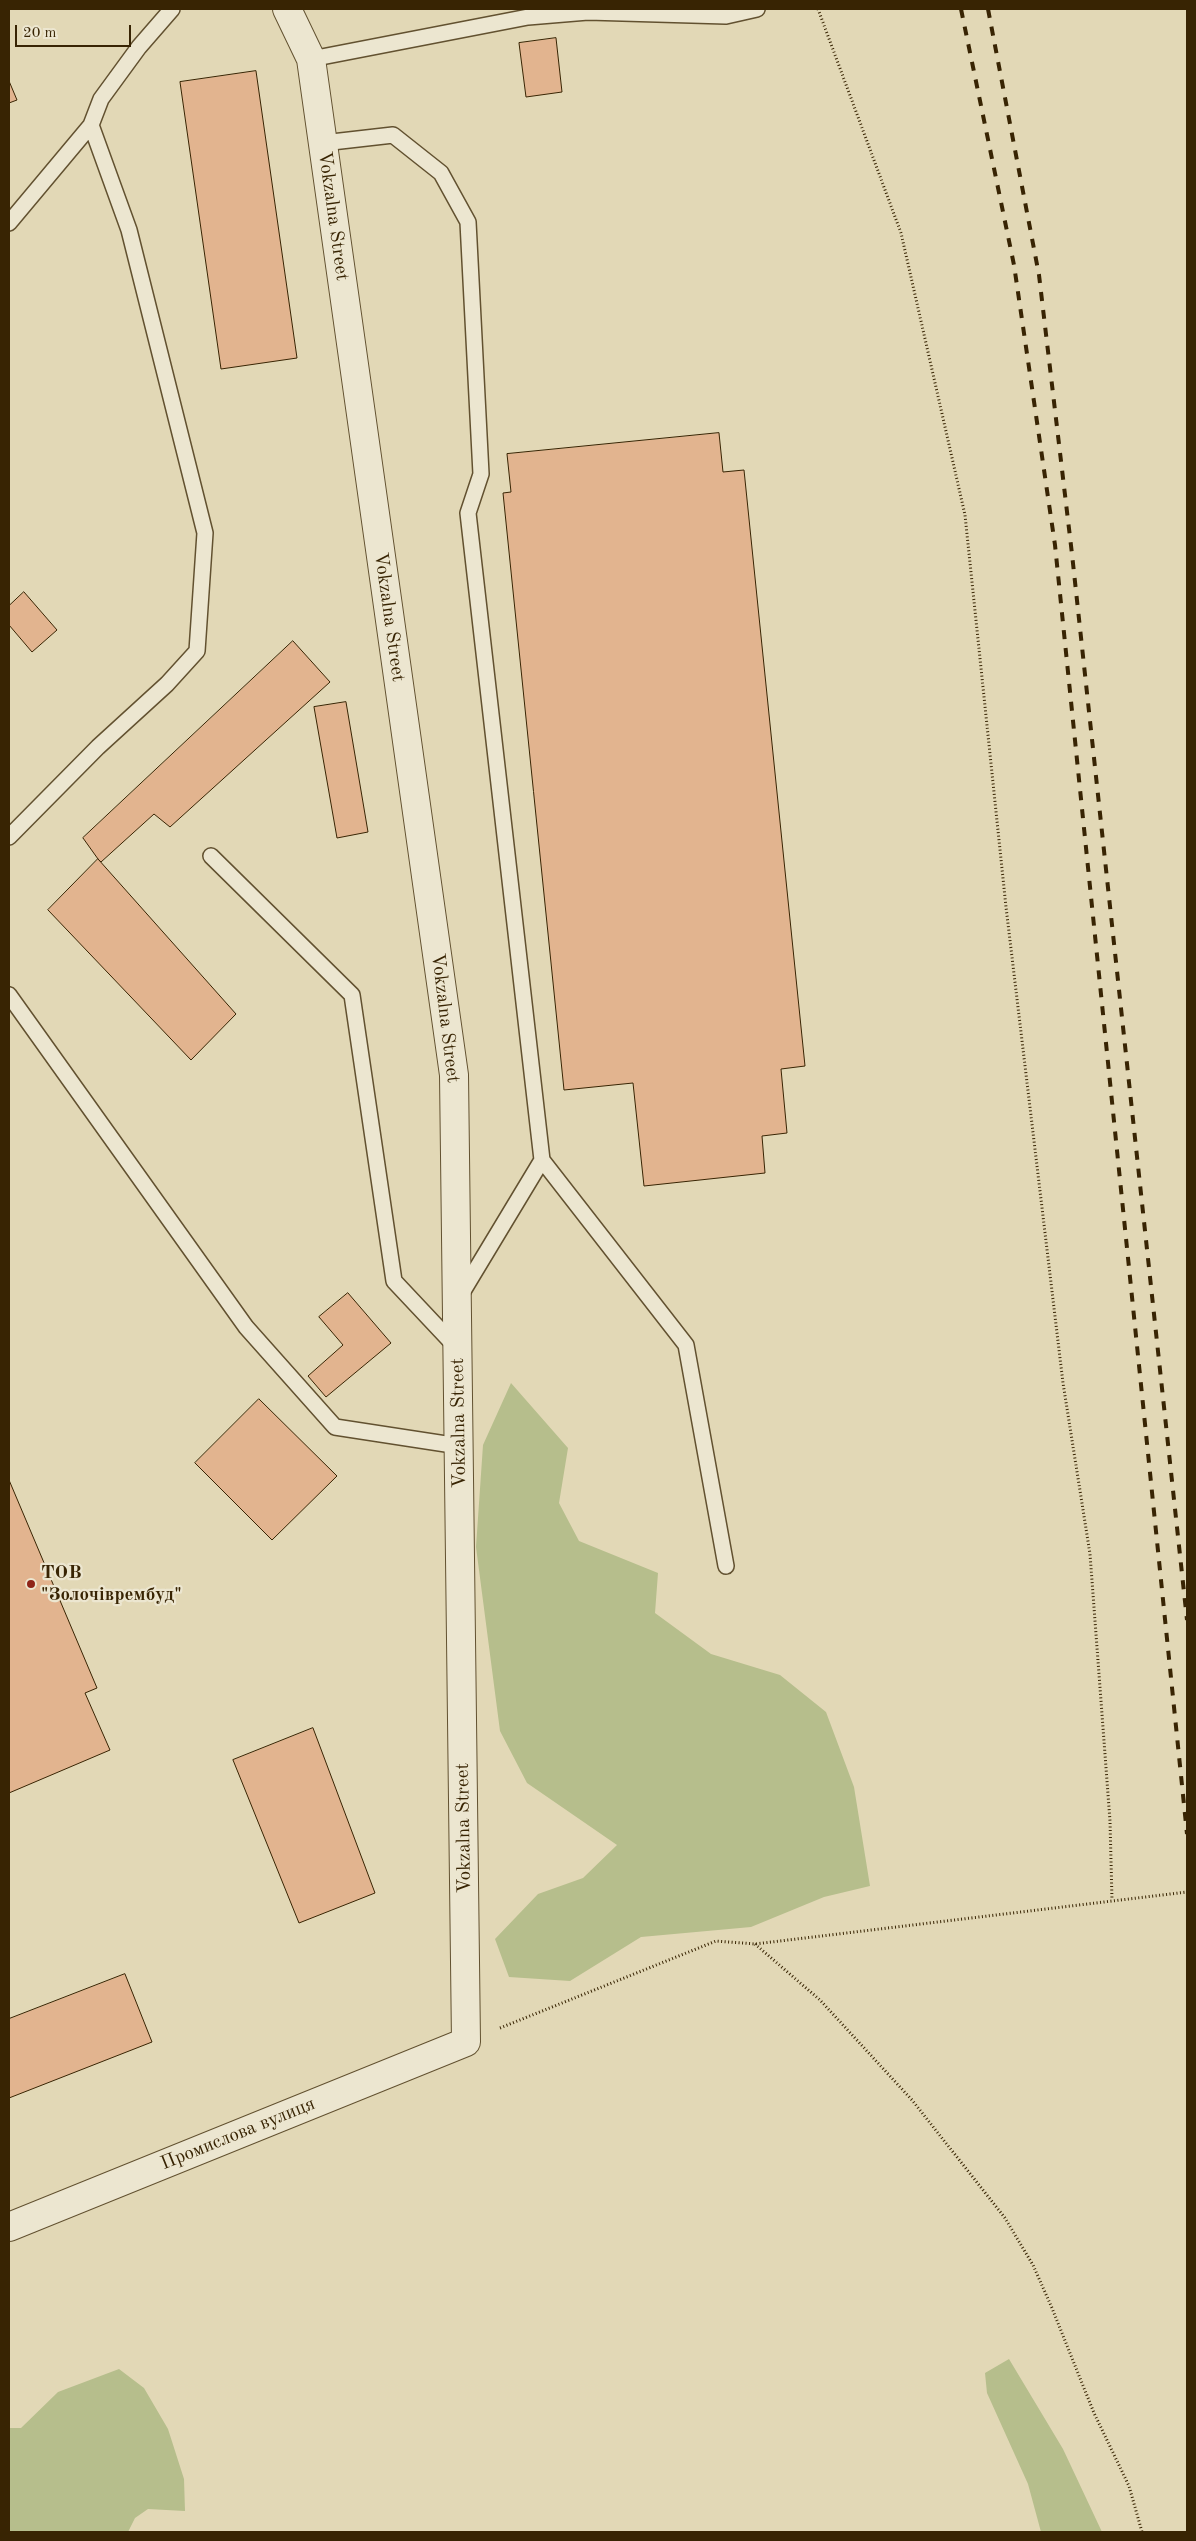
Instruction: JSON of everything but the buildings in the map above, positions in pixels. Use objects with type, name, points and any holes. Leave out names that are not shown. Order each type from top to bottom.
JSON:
[{"type":"street","name":"Vokzalna Street","points":[[287,9],[311,59],[454,1075],[466,2042]]},
{"type":"street","name":"Промислова вулиця","points":[[9,2227],[466,2042]]},
{"type":"lane","points":[[9,223],[91,125],[101,99],[140,47],[172,9]]},
{"type":"lane","points":[[311,59],[528,17],[588,12],[726,16],[757,9]]},
{"type":"lane","points":[[9,837],[98,747],[167,684],[197,651],[205,533],[130,230],[91,125]]},
{"type":"lane","points":[[323,143],[393,135],[441,173],[468,222],[481,474],[468,513],[542,1160],[686,1345],[726,1566]]},
{"type":"lane","points":[[211,856],[352,995],[394,1281],[458,1348]]},
{"type":"lane","points":[[9,995],[246,1327],[335,1427],[459,1446]]},
{"type":"lane","points":[[457,1300],[542,1160]]},
{"type":"path","points":[[818,9],[901,233],[965,516],[1006,907],[1062,1373],[1090,1554],[1110,1821],[1112,1900]]},
{"type":"path","points":[[466,2042],[716,1942],[755,1944],[1187,1892]]},
{"type":"path","points":[[755,1944],[820,2000],[912,2100],[1005,2218],[1033,2265],[1052,2308],[1094,2413],[1129,2486],[1142,2532]]},
{"type":"green space","points":[[511,1383],[568,1448],[559,1503],[579,1541],[658,1573],[655,1613],[711,1654],[780,1675],[826,1712],[854,1787],[870,1886],[824,1897],[751,1927],[641,1937],[570,1981],[509,1977],[495,1939],[538,1894],[583,1878],[617,1845],[527,1783],[500,1731],[476,1547],[483,1445]]},
{"type":"green space","points":[[1009,2359],[1063,2449],[1102,2532],[1041,2532],[1028,2484],[987,2393],[985,2373]]},
{"type":"green space","points":[[119,2369],[144,2388],[168,2429],[184,2479],[185,2511],[148,2509],[135,2518],[128,2532],[9,2532],[9,2428],[21,2428],[58,2392]]},
{"type":"railway","points":[[961,9],[1014,265],[1055,545],[1187,1834]]},
{"type":"railway","points":[[988,9],[1039,275],[1072,554],[1187,1620]]},
{"type":"place","name":"ТОВ \"Золочіврембуд\"","points":[[31,1584]]}]
